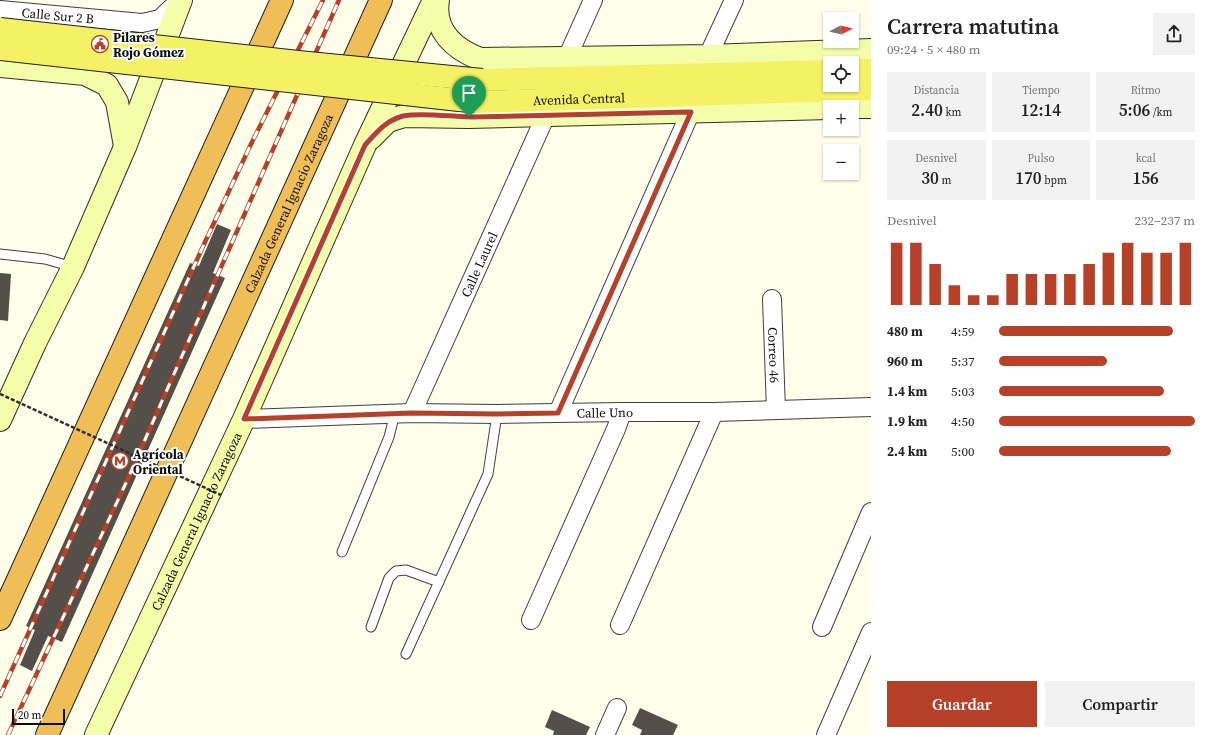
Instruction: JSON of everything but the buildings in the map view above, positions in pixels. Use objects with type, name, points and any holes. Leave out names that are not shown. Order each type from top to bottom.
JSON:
[{"type":"highway","points":[[0,619],[282,0]]},
{"type":"highway","name":"Calzada General Ignacio Zaragoza","points":[[47,735],[381,0]]},
{"type":"main road","points":[[0,420],[35,343],[73,267],[125,147],[181,0]]},
{"type":"main road","name":"Calzada General Ignacio Zaragoza","points":[[96,735],[244,419],[365,145],[434,0]]},
{"type":"main road","name":"Avenida Central","points":[[438,0],[438,22],[443,32],[451,41],[469,55],[481,69]]},
{"type":"main road","name":"Avenida Central","points":[[0,29],[298,62],[481,69],[823,71]]},
{"type":"main road","name":"Avenida Central","points":[[0,50],[288,82],[473,109],[546,115],[823,108]]},
{"type":"main road","name":"Avenida Central","points":[[481,69],[566,58],[708,56],[871,50]]},
{"type":"main road","points":[[473,109],[458,112],[452,107],[447,100],[444,84],[450,68],[464,59],[472,58],[481,69]]},
{"type":"main road","points":[[0,66],[85,74],[107,84],[117,102],[125,147]]},
{"type":"main road","points":[[859,70],[871,70]]},
{"type":"main road","name":"Avenida Central","points":[[365,145],[388,121],[404,116],[473,109],[871,89]]},
{"type":"main road","points":[[859,108],[871,107]]},
{"type":"street","name":"Calle Sur 2 B","points":[[0,10],[142,23],[160,19],[181,0]]},
{"type":"street","points":[[566,58],[593,0]]},
{"type":"street","points":[[708,56],[734,0]]},
{"type":"street","points":[[558,413],[691,112]]},
{"type":"street","name":"Calle Laurel","points":[[404,413],[546,115]]},
{"type":"street","name":"Correo 46","points":[[772,299],[776,410]]},
{"type":"street","name":"Calle Uno","points":[[244,419],[404,413],[497,414],[714,412],[871,407]]},
{"type":"street","points":[[531,620],[616,429],[622,412]]},
{"type":"street","points":[[620,625],[714,412]]},
{"type":"street","points":[[822,627],[871,512]]},
{"type":"street","points":[[826,735],[871,632]]},
{"type":"street","points":[[605,735],[617,708]]},
{"type":"lane","points":[[0,254],[45,259],[73,267]]},
{"type":"lane","points":[[342,552],[389,437],[404,413]]},
{"type":"lane","points":[[406,654],[488,474],[497,414]]},
{"type":"lane","points":[[371,626],[389,578],[396,571],[406,570],[439,582]]},
{"type":"path","points":[[0,394],[221,495]]},
{"type":"railway","points":[[0,696],[205,242],[252,142],[323,0]]},
{"type":"railway","points":[[8,735],[125,485],[339,0]]},
{"type":"place","name":"Pilares Rojo Gómez","points":[[100,44]]},
{"type":"place","name":"Agrícola Oriental","points":[[120,461]]},
{"type":"route","points":[[691,112],[558,413],[412,413],[244,419],[365,145],[388,121],[404,116],[419,115],[469,117],[691,112]]}]
